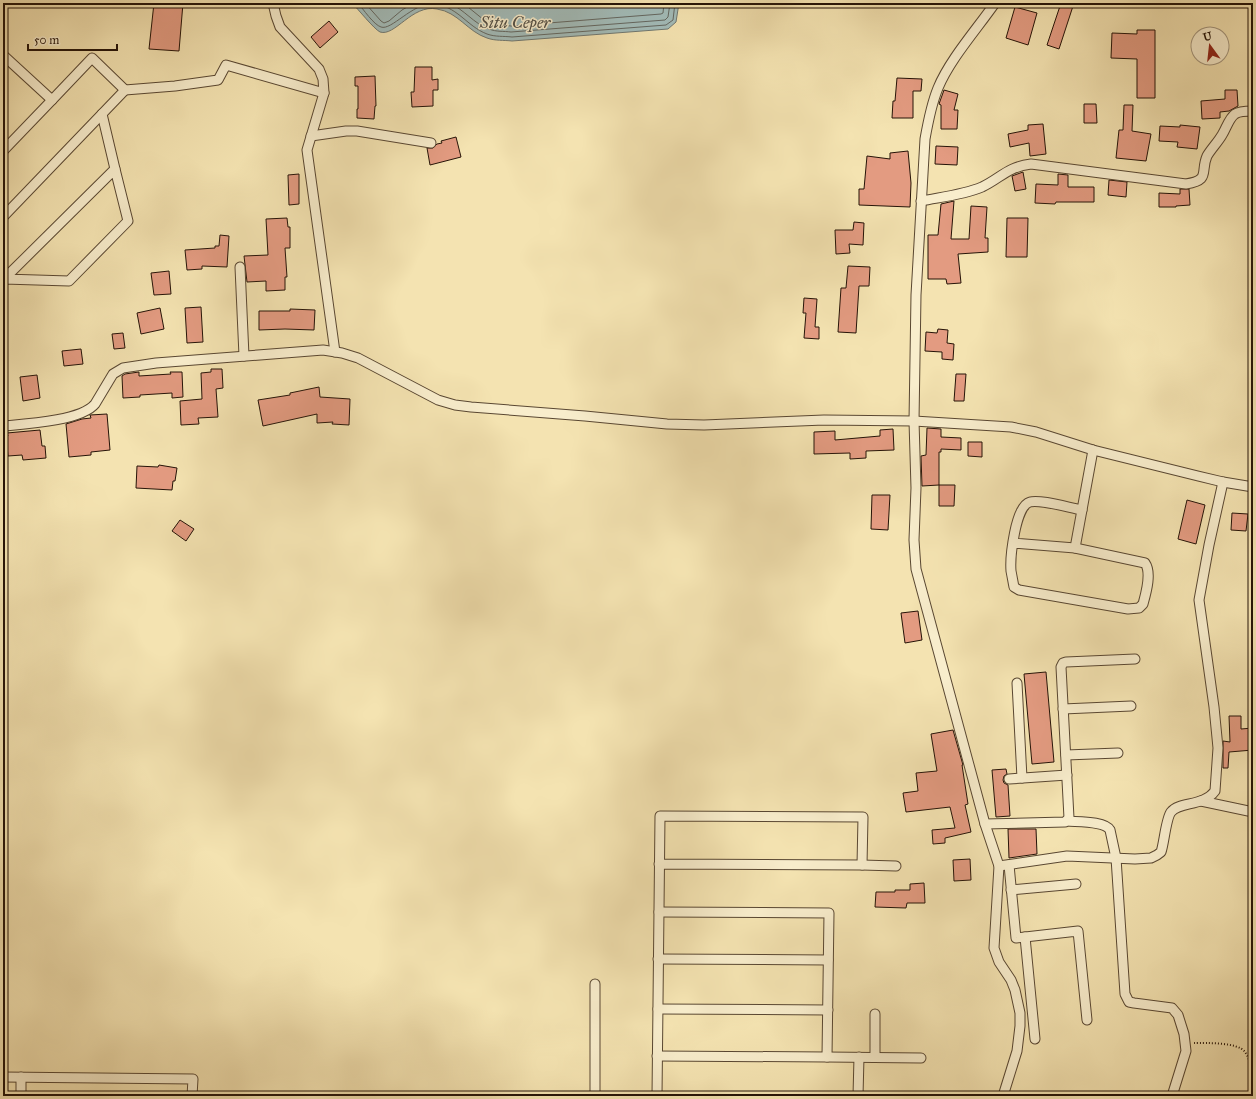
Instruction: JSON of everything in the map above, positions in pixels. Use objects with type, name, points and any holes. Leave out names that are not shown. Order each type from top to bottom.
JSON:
[{"type":"street","points":[[273,3],[280,26],[319,69],[323,80],[324,93],[306,150],[335,352]]},
{"type":"street","points":[[996,3],[958,54],[939,87],[929,115],[924,139],[916,295],[914,421],[916,488],[914,540],[916,569],[985,824],[999,866],[994,948],[999,962],[1011,980],[1015,990],[1020,1013],[1017,1051],[1003,1096]]},
{"type":"street","points":[[3,55],[52,100]]},
{"type":"street","points":[[3,151],[92,58],[125,90]]},
{"type":"street","points":[[3,217],[125,90],[175,86],[218,80],[226,65],[324,93]]},
{"type":"street","points":[[921,201],[981,187],[1010,169],[1020,165],[1031,164],[1186,184],[1194,183],[1204,175],[1207,156],[1222,135],[1233,115],[1253,111]]},
{"type":"street","points":[[3,279],[69,281],[128,221],[102,114]]},
{"type":"street","points":[[310,136],[357,131],[431,143]]},
{"type":"street","points":[[3,279],[115,169]]},
{"type":"street","points":[[240,266],[244,356]]},
{"type":"street","points":[[3,426],[57,420],[85,412],[92,408],[95,404],[113,374],[122,368],[156,363],[324,350],[358,358],[438,400],[471,407],[667,424],[704,425],[824,420],[914,421],[1011,427],[1061,439],[1093,450],[1223,482],[1253,487]]},
{"type":"street","points":[[1075,548],[1093,450]]},
{"type":"street","points":[[999,866],[1067,856],[1134,859],[1151,858],[1161,852],[1170,812],[1176,808],[1201,801],[1212,796],[1215,790],[1218,748],[1199,600],[1223,482]]},
{"type":"street","points":[[1013,543],[1075,548],[1145,563],[1147,566],[1148,585],[1143,604],[1139,608],[1128,609],[1019,590],[1014,587],[1011,572],[1013,543],[1018,521],[1024,506],[1028,502],[1036,501],[1082,510]]},
{"type":"street","points":[[1067,821],[1069,818],[1060,667],[1066,662],[1135,659]]},
{"type":"street","points":[[1017,683],[1022,778]]},
{"type":"street","points":[[1063,709],[1131,706]]},
{"type":"street","points":[[1066,756],[1118,753]]},
{"type":"street","points":[[1009,779],[1067,775]]},
{"type":"street","points":[[1201,801],[1253,812]]},
{"type":"street","points":[[657,1096],[660,816],[863,817],[862,866]]},
{"type":"street","points":[[985,824],[1067,821],[1102,824],[1109,827],[1116,858],[1125,994],[1129,1002],[1166,1006],[1175,1010],[1185,1042],[1186,1051],[1172,1096]]},
{"type":"street","points":[[659,864],[896,866]]},
{"type":"street","points":[[1009,865],[1016,938],[1078,931],[1087,1020]]},
{"type":"street","points":[[1011,890],[1076,884]]},
{"type":"street","points":[[659,912],[829,913],[827,1057]]},
{"type":"street","points":[[1025,937],[1036,1039]]},
{"type":"street","points":[[658,958],[828,960]]},
{"type":"street","points":[[595,984],[595,1096]]},
{"type":"street","points":[[658,1009],[828,1010]]},
{"type":"street","points":[[875,1014],[875,1057]]},
{"type":"street","points":[[657,1056],[921,1058]]},
{"type":"street","points":[[858,1096],[859,1057]]},
{"type":"street","points":[[3,1077],[193,1079],[192,1096]]},
{"type":"street","points":[[21,1077],[21,1096]]},
{"type":"path","points":[[1185,1042],[1240,1048],[1245,1051],[1249,1058],[1253,1076]]},
{"type":"water","name":"Situ Ceper","points":[[352,3],[679,3],[676,22],[668,29],[512,41],[493,40],[487,38],[474,31],[451,14],[437,9],[420,11],[392,30],[380,32]]},
{"type":"building","points":[[154,3],[183,3],[179,51],[149,49]]},
{"type":"building","points":[[1061,3],[1074,3],[1059,49],[1047,45]]},
{"type":"building","points":[[1015,7],[1037,13],[1028,45],[1006,38]]},
{"type":"building","points":[[329,21],[338,32],[320,48],[311,37]]},
{"type":"building","points":[[1137,30],[1155,30],[1155,98],[1137,98],[1137,59],[1111,58],[1112,33],[1137,34]]},
{"type":"building","points":[[415,67],[432,67],[432,80],[438,79],[438,90],[433,90],[433,106],[412,107],[411,92],[414,92]]},
{"type":"building","points":[[375,76],[376,106],[374,119],[357,118],[358,86],[355,86],[355,77]]},
{"type":"building","points":[[897,78],[922,79],[921,91],[913,91],[913,118],[892,118]]},
{"type":"building","points":[[944,90],[958,94],[954,110],[958,110],[957,129],[941,129],[941,105],[939,104]]},
{"type":"building","points":[[1225,90],[1237,90],[1238,106],[1229,111],[1220,112],[1220,118],[1202,119],[1201,101],[1225,99]]},
{"type":"building","points":[[1084,104],[1096,104],[1097,123],[1084,123]]},
{"type":"building","points":[[1124,105],[1133,105],[1132,131],[1151,134],[1146,161],[1116,158],[1119,130],[1123,130]]},
{"type":"building","points":[[1043,124],[1046,154],[1030,156],[1029,143],[1010,147],[1008,134],[1028,130],[1028,125]]},
{"type":"building","points":[[1180,125],[1200,127],[1197,149],[1177,147],[1178,142],[1159,141],[1160,126],[1180,127]]},
{"type":"building","points":[[456,137],[461,157],[430,165],[427,148],[433,148],[437,144],[442,143],[441,141]]},
{"type":"building","points":[[936,146],[958,147],[957,165],[935,164]]},
{"type":"building","points":[[908,151],[911,183],[910,207],[859,205],[859,189],[864,189],[867,156],[890,159],[890,153]]},
{"type":"building","points":[[1023,172],[1026,189],[1015,191],[1012,176]]},
{"type":"building","points":[[299,174],[299,204],[289,205],[288,175]]},
{"type":"building","points":[[1058,174],[1068,175],[1068,187],[1094,187],[1094,202],[1056,202],[1055,204],[1035,203],[1036,184],[1058,185]]},
{"type":"building","points":[[1109,180],[1127,182],[1126,197],[1108,195]]},
{"type":"building","points":[[1180,189],[1189,189],[1190,205],[1159,207],[1159,193],[1180,194]]},
{"type":"building","points":[[954,201],[951,239],[969,239],[971,206],[987,207],[985,238],[988,238],[988,252],[958,254],[961,283],[947,284],[946,279],[928,279],[928,235],[938,235],[941,204]]},
{"type":"building","points":[[287,218],[288,227],[290,227],[290,248],[285,248],[287,277],[285,277],[285,290],[266,291],[266,281],[247,282],[244,256],[268,255],[266,219]]},
{"type":"building","points":[[1007,218],[1028,218],[1027,257],[1006,257]]},
{"type":"building","points":[[854,222],[864,223],[863,245],[849,244],[850,253],[836,254],[835,230],[853,230]]},
{"type":"building","points":[[220,235],[229,236],[227,267],[202,266],[202,269],[187,270],[185,250],[215,248],[215,246],[219,246]]},
{"type":"building","points":[[848,266],[870,267],[869,286],[859,286],[856,333],[838,332],[841,288],[846,288]]},
{"type":"building","points":[[169,271],[171,294],[154,295],[151,273]]},
{"type":"building","points":[[804,298],[817,299],[815,327],[819,327],[819,339],[804,338],[806,313],[803,313]]},
{"type":"building","points":[[201,307],[203,342],[187,343],[185,308]]},
{"type":"building","points":[[160,308],[164,329],[141,334],[137,313]]},
{"type":"building","points":[[290,309],[315,310],[314,330],[259,330],[259,311],[290,311]]},
{"type":"building","points":[[938,329],[948,330],[947,343],[954,344],[953,360],[942,359],[942,352],[925,351],[926,332],[937,333]]},
{"type":"building","points":[[123,333],[125,348],[114,349],[112,334]]},
{"type":"building","points":[[81,349],[83,364],[64,366],[62,351]]},
{"type":"building","points":[[211,369],[222,369],[223,388],[216,389],[218,417],[198,418],[199,424],[181,425],[180,401],[202,399],[201,373],[211,372]]},
{"type":"building","points":[[139,372],[139,376],[182,372],[183,397],[172,398],[172,393],[140,395],[140,397],[123,398],[122,376],[125,374]]},
{"type":"building","points":[[956,374],[966,374],[964,401],[954,401]]},
{"type":"building","points":[[37,375],[40,398],[23,401],[20,377]]},
{"type":"building","points":[[319,387],[320,397],[350,399],[349,425],[332,424],[333,422],[317,423],[317,414],[263,426],[258,400],[290,395],[290,393]]},
{"type":"building","points":[[107,414],[110,450],[91,452],[91,455],[69,457],[66,424],[91,418],[90,415]]},
{"type":"building","points":[[927,428],[941,429],[941,437],[961,438],[961,450],[941,449],[941,452],[939,452],[939,485],[922,486],[921,456],[926,455]]},
{"type":"building","points":[[893,429],[894,450],[866,451],[866,458],[850,459],[850,453],[814,454],[814,432],[835,431],[835,440],[880,436],[880,430]]},
{"type":"building","points":[[40,430],[42,446],[45,446],[46,458],[23,460],[22,455],[8,456],[7,433]]},
{"type":"building","points":[[968,442],[982,442],[982,457],[968,456]]},
{"type":"building","points":[[159,465],[177,468],[172,490],[136,488],[137,466],[158,467]]},
{"type":"building","points":[[939,485],[955,485],[954,506],[939,506]]},
{"type":"building","points":[[872,495],[890,495],[888,530],[871,529]]},
{"type":"building","points":[[1187,500],[1205,505],[1196,544],[1178,539]]},
{"type":"building","points":[[1232,513],[1248,514],[1246,531],[1231,530]]},
{"type":"building","points":[[180,520],[194,529],[186,541],[172,531]]},
{"type":"building","points":[[918,611],[922,640],[905,643],[901,613]]},
{"type":"building","points":[[1046,672],[1054,762],[1032,764],[1024,674]]},
{"type":"building","points":[[1229,716],[1241,716],[1241,729],[1253,728],[1253,750],[1229,752],[1228,768],[1223,768],[1223,741],[1230,742]]},
{"type":"building","points":[[953,730],[963,765],[968,804],[965,805],[971,832],[945,838],[945,843],[933,844],[932,830],[955,828],[950,807],[906,812],[903,793],[918,791],[916,773],[937,771],[931,734]]},
{"type":"building","points":[[1006,769],[1007,774],[1004,776],[1003,780],[1004,783],[1008,785],[1010,816],[996,817],[992,770]]},
{"type":"building","points":[[1008,829],[1036,829],[1037,854],[1009,858]]},
{"type":"building","points":[[970,859],[971,880],[954,881],[953,860]]},
{"type":"building","points":[[924,883],[925,903],[907,903],[906,908],[875,907],[876,892],[910,890],[910,884]]}]
